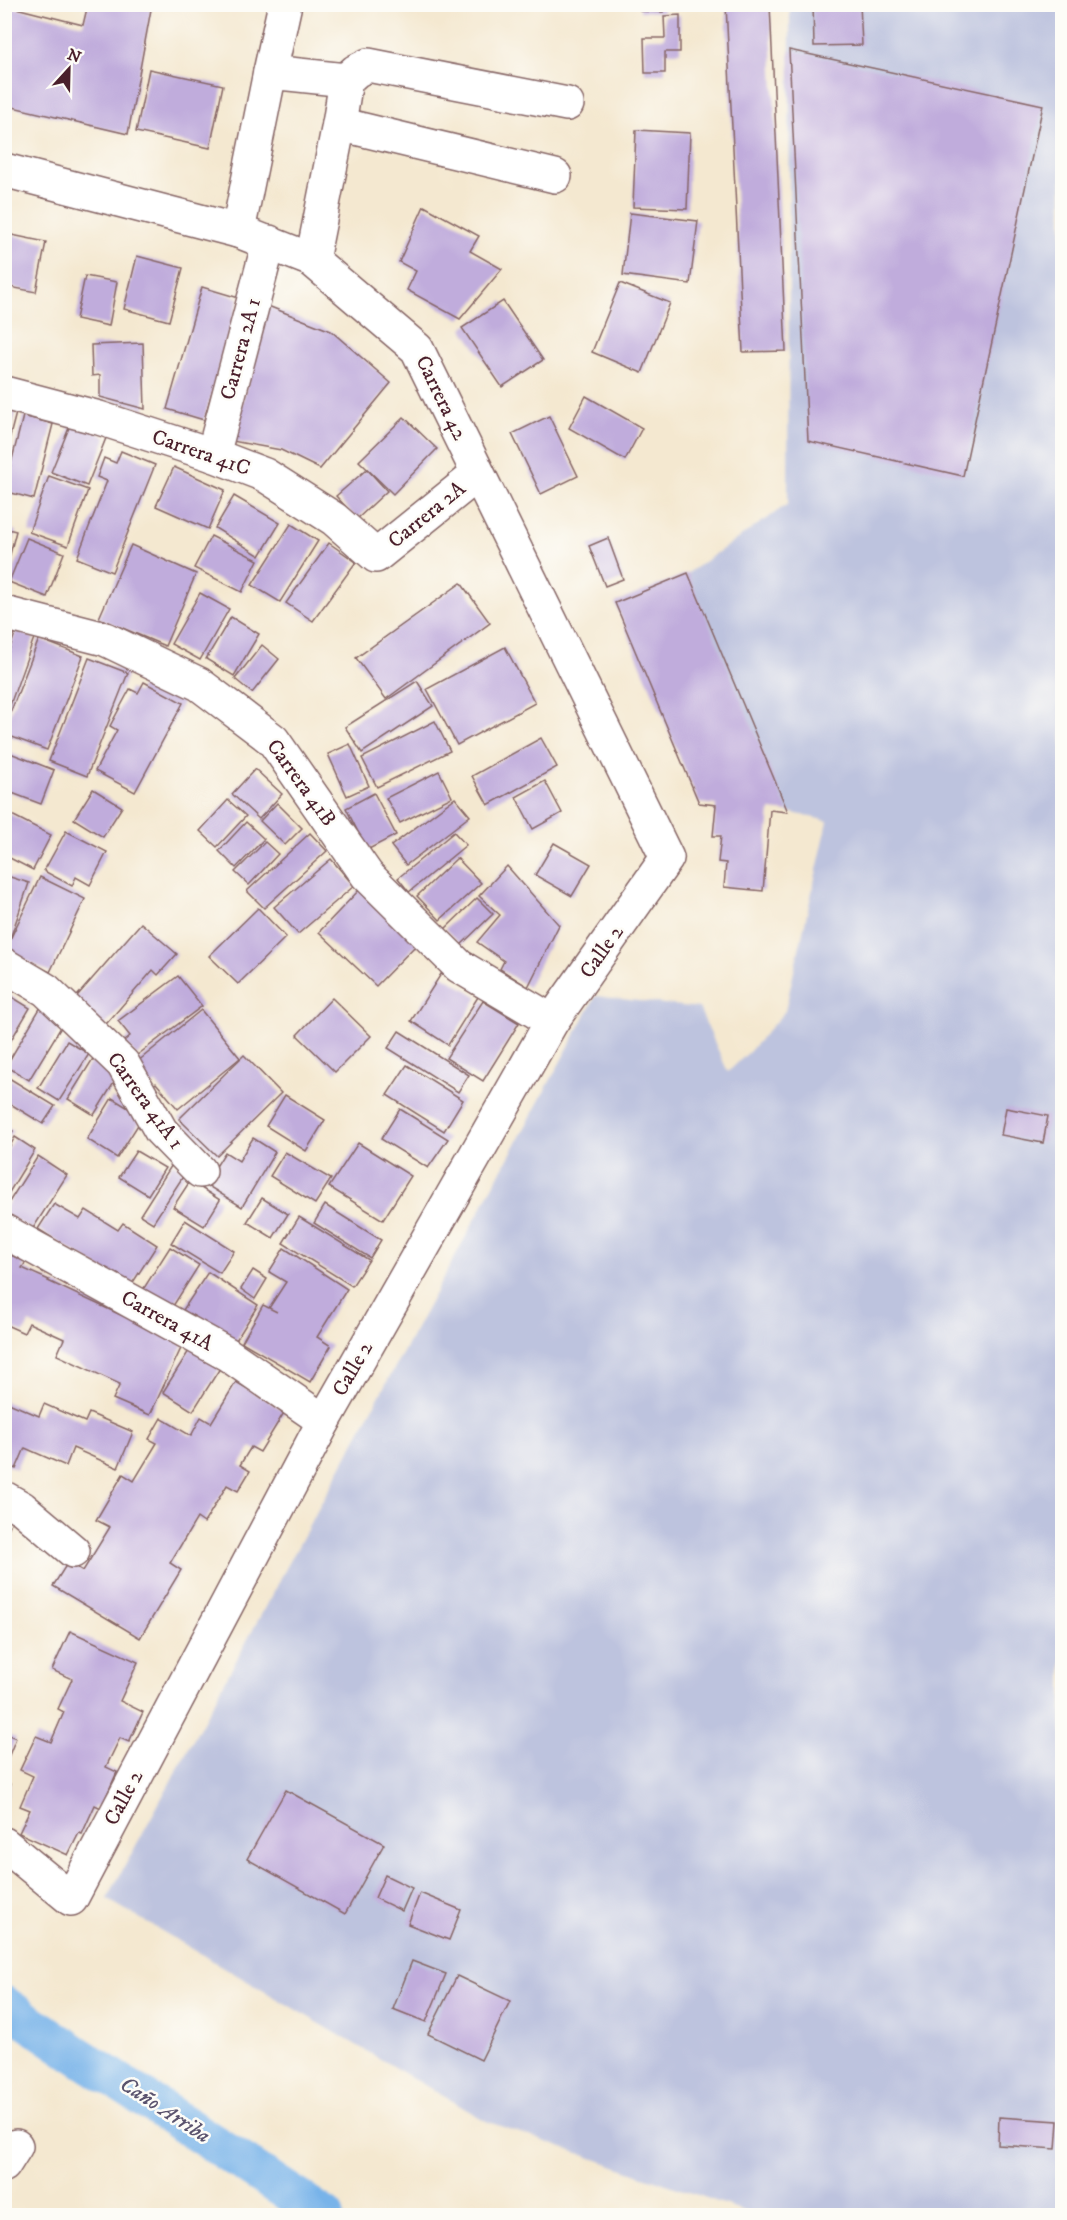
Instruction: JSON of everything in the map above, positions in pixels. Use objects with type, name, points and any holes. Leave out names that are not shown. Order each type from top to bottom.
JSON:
[{"type":"street","points":[[238,231],[285,4]]},
{"type":"street","points":[[312,260],[346,80],[356,71],[368,65],[567,104]]},
{"type":"street","points":[[270,72],[346,80]]},
{"type":"street","points":[[339,124],[555,176]]},
{"type":"street","name":"Carrera 42","points":[[4,170],[238,231],[312,260],[417,349],[667,858]]},
{"type":"street","name":"Carrera 2A 1","points":[[213,455],[269,242]]},
{"type":"street","name":"Carrera 41C","points":[[4,393],[99,417],[265,475],[334,519],[376,556]]},
{"type":"street","name":"Carrera 2A","points":[[376,556],[478,474]]},
{"type":"street","name":"Carrera 41B","points":[[4,613],[105,639],[199,684],[273,740],[367,875],[459,966],[552,1021]]},
{"type":"street","name":"Calle 2","points":[[4,1844],[71,1899],[324,1421],[552,1021],[667,858]]},
{"type":"street","name":"Carrera 41A 1","points":[[4,965],[46,990],[123,1064],[161,1131],[200,1171]]},
{"type":"street","name":"Carrera 41A","points":[[4,1231],[227,1354],[324,1421]]},
{"type":"street","points":[[4,1498],[22,1508],[73,1551]]},
{"type":"shaded area","points":[[790,5],[1062,5],[1062,2215],[755,2215],[486,2121],[107,1899],[596,996],[699,1008],[728,1072],[785,1011],[828,821],[788,812],[688,573],[788,504]]},
{"type":"building","points":[[88,4],[152,4],[128,134],[4,105],[4,5],[83,25]]},
{"type":"building","points":[[640,4],[663,4],[663,12],[640,11]]},
{"type":"building","points":[[813,4],[860,4],[862,45],[814,46]]},
{"type":"building","points":[[726,5],[770,5],[786,351],[743,352]]},
{"type":"building","points":[[680,15],[680,52],[665,52],[665,73],[645,73],[644,38],[665,38],[664,16]]},
{"type":"building","points":[[789,50],[1043,105],[963,476],[808,441]]},
{"type":"building","points":[[149,69],[223,85],[210,148],[136,132]]},
{"type":"building","points":[[636,130],[690,133],[687,209],[633,207]]},
{"type":"building","points":[[424,206],[479,236],[470,251],[502,269],[460,319],[407,290],[416,271],[399,262]]},
{"type":"building","points":[[630,213],[698,221],[690,284],[623,275]]},
{"type":"building","points":[[7,234],[46,242],[36,292],[4,286],[4,248]]},
{"type":"building","points":[[137,256],[183,268],[169,321],[124,309]]},
{"type":"building","points":[[85,276],[117,282],[109,326],[76,319]]},
{"type":"building","points":[[620,283],[670,303],[642,373],[592,352]]},
{"type":"building","points":[[202,287],[239,298],[204,420],[167,409]]},
{"type":"building","points":[[503,301],[543,360],[502,387],[462,328]]},
{"type":"building","points":[[268,306],[331,331],[391,383],[320,469],[281,450],[232,441]]},
{"type":"building","points":[[143,343],[145,409],[100,397],[100,375],[92,376],[91,345]]},
{"type":"building","points":[[586,396],[642,428],[625,460],[569,428]]},
{"type":"building","points":[[4,410],[16,413],[5,455],[4,454]]},
{"type":"building","points":[[23,416],[53,424],[34,499],[4,491]]},
{"type":"building","points":[[549,416],[578,476],[541,494],[512,434]]},
{"type":"building","points":[[404,417],[437,449],[393,494],[359,461]]},
{"type":"building","points":[[73,418],[106,438],[87,486],[51,472]]},
{"type":"building","points":[[121,451],[155,465],[112,572],[77,558],[107,481],[97,477],[104,458],[116,463]]},
{"type":"building","points":[[174,467],[225,490],[208,529],[156,506]]},
{"type":"building","points":[[367,469],[387,491],[357,519],[336,496]]},
{"type":"building","points":[[49,476],[88,490],[68,546],[29,532]]},
{"type":"building","points":[[234,496],[280,523],[260,556],[215,528]]},
{"type":"building","points":[[291,524],[318,541],[280,602],[252,585]]},
{"type":"building","points":[[4,528],[16,531],[5,574],[4,574]]},
{"type":"building","points":[[211,536],[258,560],[242,592],[194,568]]},
{"type":"building","points":[[27,538],[64,553],[47,597],[9,582]]},
{"type":"building","points":[[608,538],[623,579],[605,586],[589,546]]},
{"type":"building","points":[[329,543],[356,562],[313,621],[286,603]]},
{"type":"building","points":[[131,545],[196,574],[165,646],[99,618]]},
{"type":"building","points":[[688,573],[788,812],[770,810],[763,891],[724,887],[726,863],[718,862],[721,836],[713,836],[716,805],[699,803],[615,603]]},
{"type":"building","points":[[461,583],[490,623],[386,699],[356,658]]},
{"type":"building","points":[[200,593],[229,609],[200,660],[171,644]]},
{"type":"building","points":[[231,617],[259,634],[234,676],[206,659]]},
{"type":"building","points":[[16,631],[34,638],[5,719],[4,664]]},
{"type":"building","points":[[39,639],[83,656],[47,750],[4,734]]},
{"type":"building","points":[[262,645],[279,659],[252,693],[235,679]]},
{"type":"building","points":[[505,647],[535,703],[457,745],[427,689]]},
{"type":"building","points":[[89,658],[128,673],[87,776],[49,761]]},
{"type":"building","points":[[417,681],[433,706],[362,753],[345,727]]},
{"type":"building","points":[[144,682],[183,703],[135,792],[95,771],[117,730],[110,726],[130,689],[138,693]]},
{"type":"building","points":[[435,721],[450,751],[377,787],[362,758]]},
{"type":"building","points":[[541,738],[557,767],[488,805],[472,776]]},
{"type":"building","points":[[350,744],[369,786],[347,796],[328,754]]},
{"type":"building","points":[[5,751],[54,770],[41,804],[4,790]]},
{"type":"building","points":[[255,769],[282,794],[259,819],[232,794]]},
{"type":"building","points":[[439,771],[452,797],[400,823],[386,798]]},
{"type":"building","points":[[545,781],[562,813],[533,829],[516,797]]},
{"type":"building","points":[[93,789],[122,807],[103,837],[74,819]]},
{"type":"building","points":[[374,793],[396,835],[367,850],[346,808]]},
{"type":"building","points":[[455,798],[470,816],[406,865],[391,846]]},
{"type":"building","points":[[228,800],[246,816],[217,847],[200,831]]},
{"type":"building","points":[[277,803],[302,828],[285,845],[260,821]]},
{"type":"building","points":[[8,813],[51,835],[33,870],[4,855],[4,820]]},
{"type":"building","points":[[246,822],[264,839],[236,868],[219,851]]},
{"type":"building","points":[[66,831],[107,852],[90,885],[76,877],[72,886],[44,871]]},
{"type":"building","points":[[454,832],[466,845],[409,892],[398,878]]},
{"type":"building","points":[[310,833],[327,851],[264,908],[247,891]]},
{"type":"building","points":[[265,842],[278,854],[249,885],[235,872]]},
{"type":"building","points":[[554,843],[591,864],[572,896],[535,875]]},
{"type":"building","points":[[457,858],[481,883],[440,920],[417,896]]},
{"type":"building","points":[[331,859],[354,886],[298,934],[274,907]]},
{"type":"building","points":[[507,866],[559,925],[528,987],[500,969],[504,961],[477,942],[500,915],[479,896]]},
{"type":"building","points":[[4,875],[29,883],[11,936],[4,934]]},
{"type":"building","points":[[40,877],[85,899],[50,972],[5,950]]},
{"type":"building","points":[[361,888],[418,943],[376,986],[319,932]]},
{"type":"building","points":[[477,898],[493,914],[461,945],[445,929]]},
{"type":"building","points":[[258,908],[286,937],[238,984],[209,956]]},
{"type":"building","points":[[141,923],[177,954],[158,975],[153,970],[101,1030],[71,1003]]},
{"type":"building","points":[[441,974],[478,997],[448,1045],[411,1021]]},
{"type":"building","points":[[178,976],[202,1006],[136,1056],[124,1041],[130,1036],[118,1021]]},
{"type":"building","points":[[4,992],[30,1008],[4,1052]]},
{"type":"building","points":[[332,998],[371,1036],[335,1072],[297,1035]]},
{"type":"building","points":[[483,1001],[519,1023],[483,1081],[446,1058]]},
{"type":"building","points":[[42,1005],[66,1019],[29,1080],[6,1066]]},
{"type":"building","points":[[201,1010],[240,1058],[178,1109],[156,1083],[150,1088],[132,1066]]},
{"type":"building","points":[[399,1031],[469,1075],[458,1092],[388,1048]]},
{"type":"building","points":[[67,1041],[89,1054],[59,1101],[38,1088]]},
{"type":"building","points":[[244,1055],[281,1093],[217,1156],[179,1119]]},
{"type":"building","points":[[94,1057],[120,1073],[94,1115],[68,1099]]},
{"type":"building","points":[[407,1065],[463,1100],[444,1131],[387,1095]]},
{"type":"building","points":[[4,1075],[55,1106],[43,1124],[4,1100]]},
{"type":"building","points":[[285,1095],[325,1120],[306,1151],[266,1126]]},
{"type":"building","points":[[112,1098],[143,1117],[117,1158],[87,1139]]},
{"type":"building","points":[[1006,1108],[1048,1116],[1043,1143],[1001,1135]]},
{"type":"building","points":[[400,1109],[448,1139],[428,1168],[381,1139]]},
{"type":"building","points":[[4,1125],[13,1131],[4,1144]]},
{"type":"building","points":[[15,1137],[35,1150],[5,1199],[5,1155]]},
{"type":"building","points":[[253,1138],[275,1152],[242,1207],[205,1184],[225,1152],[239,1161]]},
{"type":"building","points":[[358,1143],[411,1176],[383,1220],[329,1187]]},
{"type":"building","points":[[136,1151],[165,1168],[148,1195],[119,1177]]},
{"type":"building","points":[[285,1152],[331,1179],[315,1204],[270,1176]]},
{"type":"building","points":[[38,1156],[67,1175],[32,1230],[4,1213],[4,1210]]},
{"type":"building","points":[[173,1163],[186,1172],[153,1223],[140,1215]]},
{"type":"building","points":[[190,1181],[220,1200],[204,1226],[173,1207]]},
{"type":"building","points":[[262,1198],[288,1214],[273,1238],[247,1222]]},
{"type":"building","points":[[54,1204],[80,1219],[86,1210],[118,1230],[123,1223],[157,1245],[130,1287],[38,1229]]},
{"type":"building","points":[[325,1205],[381,1240],[370,1258],[314,1223]]},
{"type":"building","points":[[299,1217],[369,1260],[352,1286],[283,1243]]},
{"type":"building","points":[[185,1220],[234,1251],[220,1273],[171,1243]]},
{"type":"building","points":[[170,1247],[199,1265],[168,1314],[139,1296]]},
{"type":"building","points":[[284,1248],[347,1289],[317,1337],[331,1346],[310,1382],[242,1342],[263,1305],[269,1308],[286,1282],[269,1272]]},
{"type":"building","points":[[4,1252],[26,1262],[22,1268],[183,1344],[150,1415],[113,1399],[120,1384],[57,1355],[64,1339],[29,1323],[24,1333],[4,1324]]},
{"type":"building","points":[[253,1270],[267,1279],[255,1299],[241,1289]]},
{"type":"building","points":[[208,1272],[258,1305],[235,1342],[183,1310]]},
{"type":"building","points":[[192,1346],[222,1365],[193,1411],[163,1392]]},
{"type":"building","points":[[236,1382],[285,1411],[260,1452],[251,1447],[240,1465],[250,1471],[238,1491],[227,1485],[204,1523],[197,1518],[170,1563],[181,1570],[140,1638],[53,1586],[68,1562],[83,1571],[110,1527],[96,1520],[123,1474],[134,1481],[157,1443],[149,1439],[161,1418],[191,1436],[201,1417],[211,1423]]},
{"type":"building","points":[[4,1401],[39,1416],[44,1404],[85,1422],[89,1413],[133,1432],[118,1468],[73,1448],[66,1466],[25,1448],[16,1469],[4,1464]]},
{"type":"building","points":[[4,1518],[12,1521],[4,1537]]},
{"type":"building","points":[[70,1631],[138,1662],[120,1701],[143,1712],[129,1742],[120,1738],[106,1767],[117,1772],[101,1808],[95,1805],[82,1834],[79,1833],[68,1855],[19,1833],[30,1810],[20,1806],[33,1776],[20,1770],[36,1736],[51,1742],[64,1712],[58,1709],[72,1679],[52,1670]]},
{"type":"building","points":[[4,1733],[16,1738],[5,1765],[4,1765]]},
{"type":"building","points":[[4,1783],[10,1784],[5,1805],[4,1805]]},
{"type":"building","points":[[286,1790],[384,1844],[345,1914],[247,1859]]},
{"type":"building","points":[[385,1875],[412,1888],[402,1911],[375,1898]]},
{"type":"building","points":[[420,1893],[461,1910],[449,1940],[408,1924]]},
{"type":"building","points":[[412,1961],[446,1974],[426,2022],[393,2009]]},
{"type":"building","points":[[457,1976],[510,2001],[481,2060],[428,2034]]},
{"type":"building","points":[[999,2117],[1058,2121],[1056,2149],[998,2145]]},
{"type":"waterway","name":"Caño Arriba","points":[[4,2005],[325,2216]]}]
